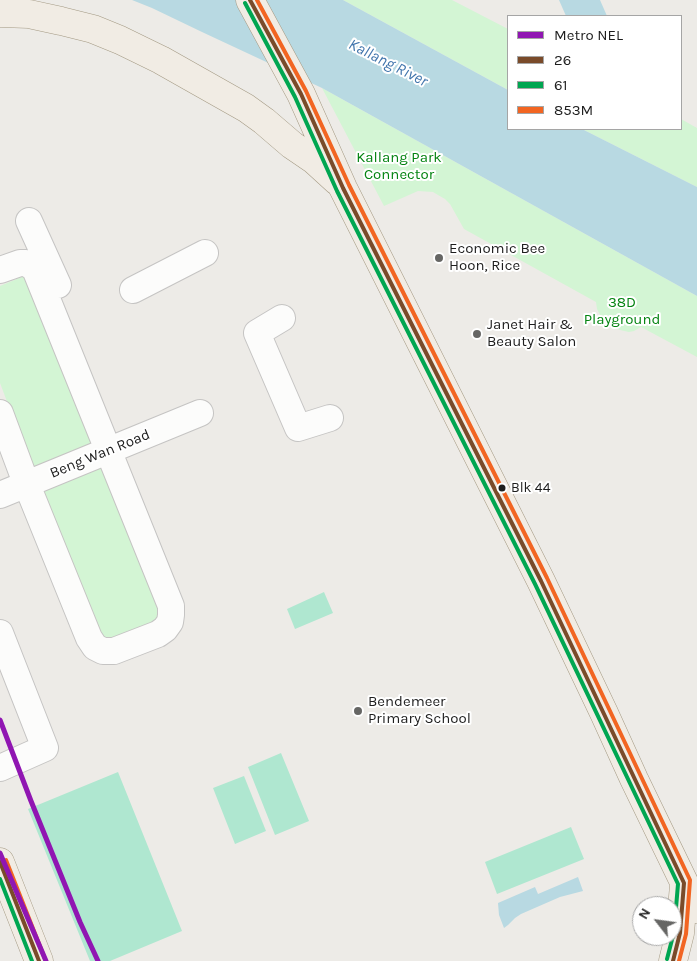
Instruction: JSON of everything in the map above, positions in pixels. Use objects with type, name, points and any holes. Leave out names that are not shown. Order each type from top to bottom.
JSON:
[{"type":"main road","points":[[250,0],[301,94],[343,188],[541,582],[697,909]]},
{"type":"main road","points":[[0,13],[29,14],[93,29],[161,60],[246,108],[314,160],[343,188]]},
{"type":"main road","points":[[0,862],[39,961]]},
{"type":"main road","points":[[673,961],[680,933],[684,883]]},
{"type":"street","points":[[0,413],[89,638],[95,647],[103,651],[114,651],[158,634],[165,629],[170,622],[171,606],[108,451],[62,306],[29,221]]},
{"type":"street","points":[[133,290],[206,253]]},
{"type":"street","points":[[0,270],[20,263],[32,266],[62,306]]},
{"type":"street","points":[[282,318],[257,333],[298,428],[330,418]]},
{"type":"street","name":"Beng Wan Road","points":[[0,494],[200,414]]},
{"type":"street","points":[[0,632],[45,748],[0,768]]},
{"type":"green space","points":[[343,0],[452,0],[507,28],[507,89]]},
{"type":"green space","name":"Kallang Park Connector","points":[[322,88],[697,296],[697,357],[641,327],[629,332],[611,326],[601,317],[596,302],[464,229],[450,204],[433,192],[418,191],[384,206]]},
{"type":"green space","points":[[682,120],[697,128],[697,187],[584,130],[682,130]]},
{"type":"green space","points":[[24,276],[97,442],[44,470],[31,465],[0,383],[0,286]]},
{"type":"green space","points":[[106,459],[168,612],[117,645],[99,640],[36,487]]},
{"type":"green space","points":[[324,592],[333,613],[295,629],[287,609]]},
{"type":"green space","points":[[281,753],[309,821],[275,835],[248,767]]},
{"type":"green space","points":[[118,772],[182,931],[110,961],[90,961],[28,809]]},
{"type":"green space","points":[[244,776],[266,831],[235,844],[213,788]]},
{"type":"green space","points":[[571,827],[584,859],[497,894],[485,862]]},
{"type":"water","name":"Kallang River","points":[[132,0],[343,0],[507,89],[507,130],[584,130],[697,187],[697,296],[322,88]]},
{"type":"water","points":[[559,0],[600,0],[607,15],[566,15]]},
{"type":"water","points":[[578,877],[583,891],[560,897],[521,914],[504,928],[499,915],[498,903],[535,887],[538,894]]},
{"type":"metro line","name":"NEL","points":[[0,720],[80,922],[98,961]]},
{"type":"metro line","name":"NEL","points":[[0,853],[46,961]]},
{"type":"transit line","name":"26","points":[[250,0],[301,94],[343,188],[541,581],[684,883],[680,933],[673,961]]},
{"type":"transit line","name":"853M","points":[[257,0],[306,91],[349,185],[547,578],[690,880],[686,934],[679,961]]},
{"type":"transit line","name":"61","points":[[245,3],[295,97],[337,191],[535,584],[678,884],[674,932],[667,959]]},
{"type":"transit line","name":"853M","points":[[6,860],[45,959]]},
{"type":"transit line","name":"26","points":[[0,862],[39,961]]},
{"type":"transit line","name":"61","points":[[0,879],[32,961]]},
{"type":"place","name":"Economic Bee Hoon, Rice","points":[[439,258]]},
{"type":"place","name":"Janet Hair & Beauty Salon","points":[[477,334]]},
{"type":"place","name":"Blk 44","points":[[502,488]]},
{"type":"place","name":"Bendemeer Primary School","points":[[358,711]]},
{"type":"park label","name":"38D Playground","points":[[622,312]]}]
